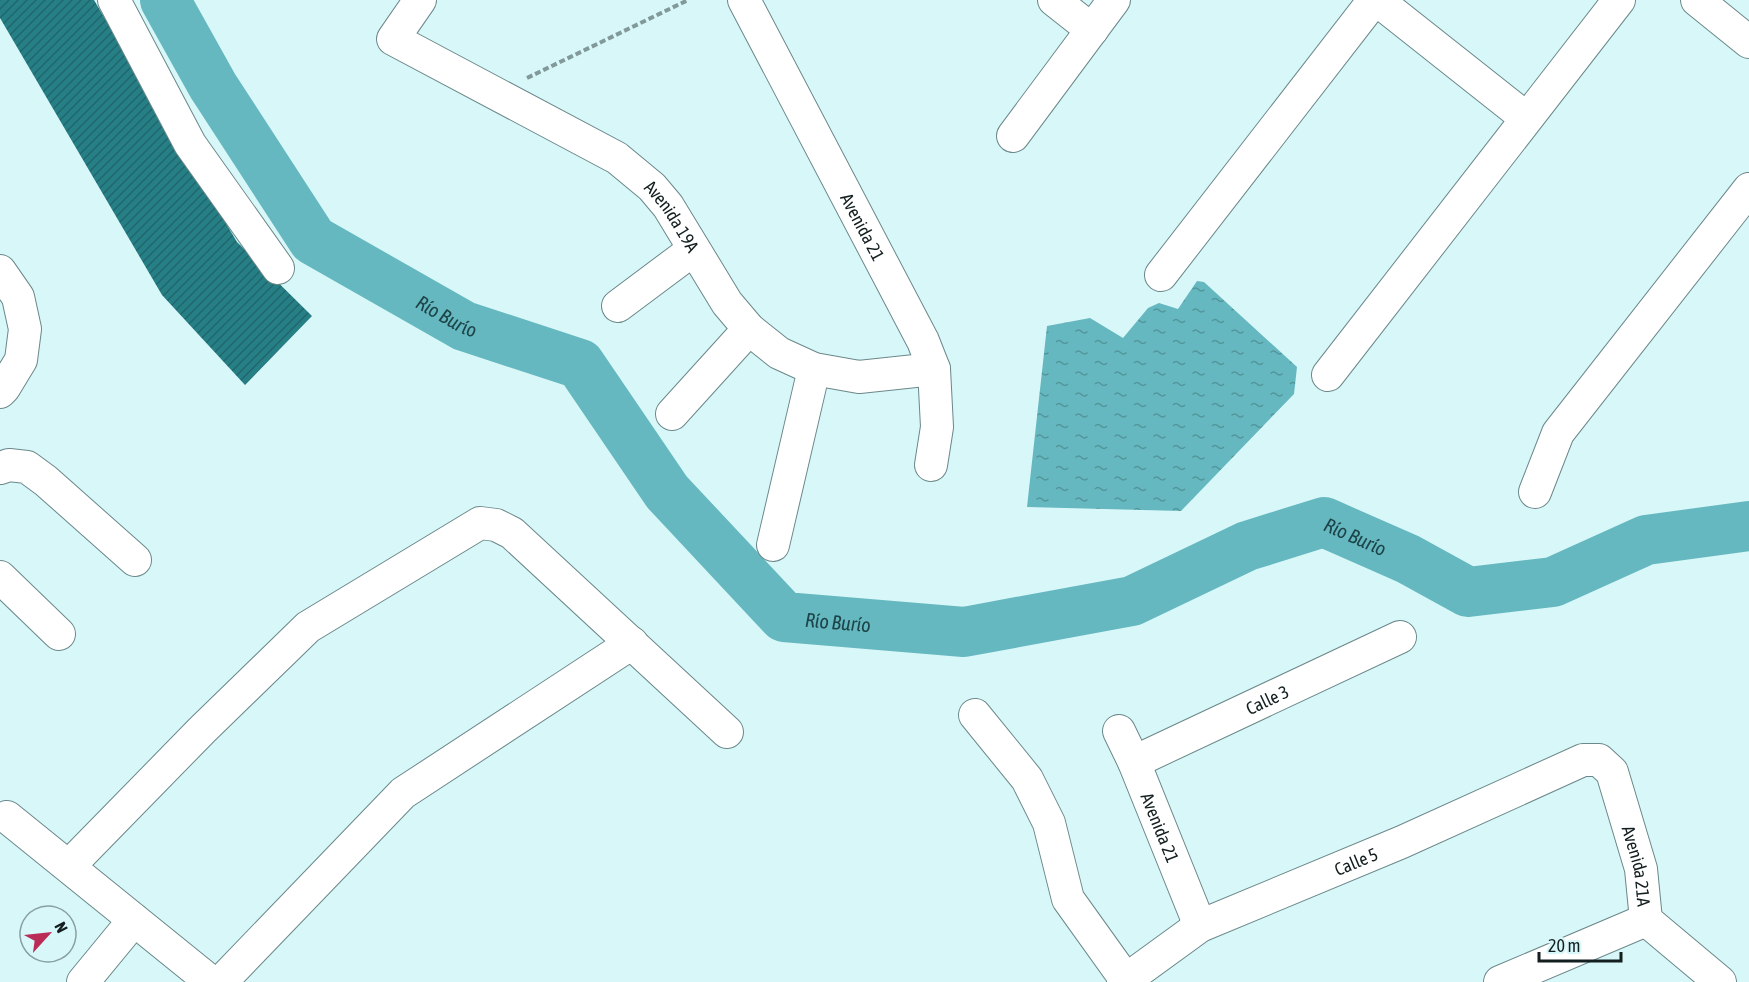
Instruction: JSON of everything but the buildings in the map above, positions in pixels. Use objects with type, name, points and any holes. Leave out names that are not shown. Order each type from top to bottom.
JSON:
[{"type":"street","points":[[114,0],[190,144],[278,268]]},
{"type":"street","name":"Avenida 19A","points":[[420,0],[393,39],[617,158],[652,187],[668,206],[727,303],[749,329],[779,353],[814,369],[859,377],[934,369]]},
{"type":"street","name":"Avenida 21","points":[[744,0],[923,341],[934,369],[937,427],[932,465]]},
{"type":"street","points":[[1054,0],[1092,30]]},
{"type":"street","points":[[1013,136],[1114,0]]},
{"type":"street","points":[[1161,275],[1375,0],[1526,118]]},
{"type":"street","points":[[1328,375],[1619,0]]},
{"type":"street","points":[[1697,0],[1749,42]]},
{"type":"street","points":[[1534,492],[1558,433],[1749,189]]},
{"type":"street","points":[[618,306],[693,250]]},
{"type":"street","points":[[0,271],[18,297],[25,329],[21,360],[0,392]]},
{"type":"street","points":[[672,414],[749,329]]},
{"type":"street","points":[[773,545],[814,369]]},
{"type":"street","points":[[0,468],[9,465],[27,467],[135,560]]},
{"type":"street","points":[[69,866],[308,627],[480,523],[496,525],[512,533],[727,732]]},
{"type":"street","points":[[0,578],[59,634]]},
{"type":"street","name":"Calle 3","points":[[1134,762],[1400,637]]},
{"type":"street","points":[[221,982],[404,794],[632,643]]},
{"type":"street","points":[[975,715],[1027,778],[1049,823],[1068,899],[1125,981]]},
{"type":"street","name":"Avenida 21","points":[[1119,731],[1134,762],[1200,926]]},
{"type":"street","name":"Calle 5","points":[[1125,981],[1200,926],[1402,842],[1583,760],[1599,760]]},
{"type":"street","name":"Avenida 21A","points":[[1599,760],[1612,772],[1641,869],[1646,920],[1720,982]]},
{"type":"street","points":[[7,817],[211,982]]},
{"type":"street","points":[[83,982],[134,920]]},
{"type":"street","points":[[1500,982],[1646,920]]},
{"type":"path","points":[[554,65],[688,0]]},
{"type":"water","points":[[1197,281],[1204,282],[1297,367],[1294,394],[1181,511],[1027,507],[1047,326],[1090,318],[1123,338],[1148,308],[1159,303],[1178,309]]},
{"type":"waterway","name":"Río Burío","points":[[165,0],[213,86],[313,240],[464,326],[580,364],[667,492],[784,617],[964,632],[1132,601],[1247,546],[1324,522],[1408,559],[1468,592],[1553,582],[1646,540],[1749,526]]}]
